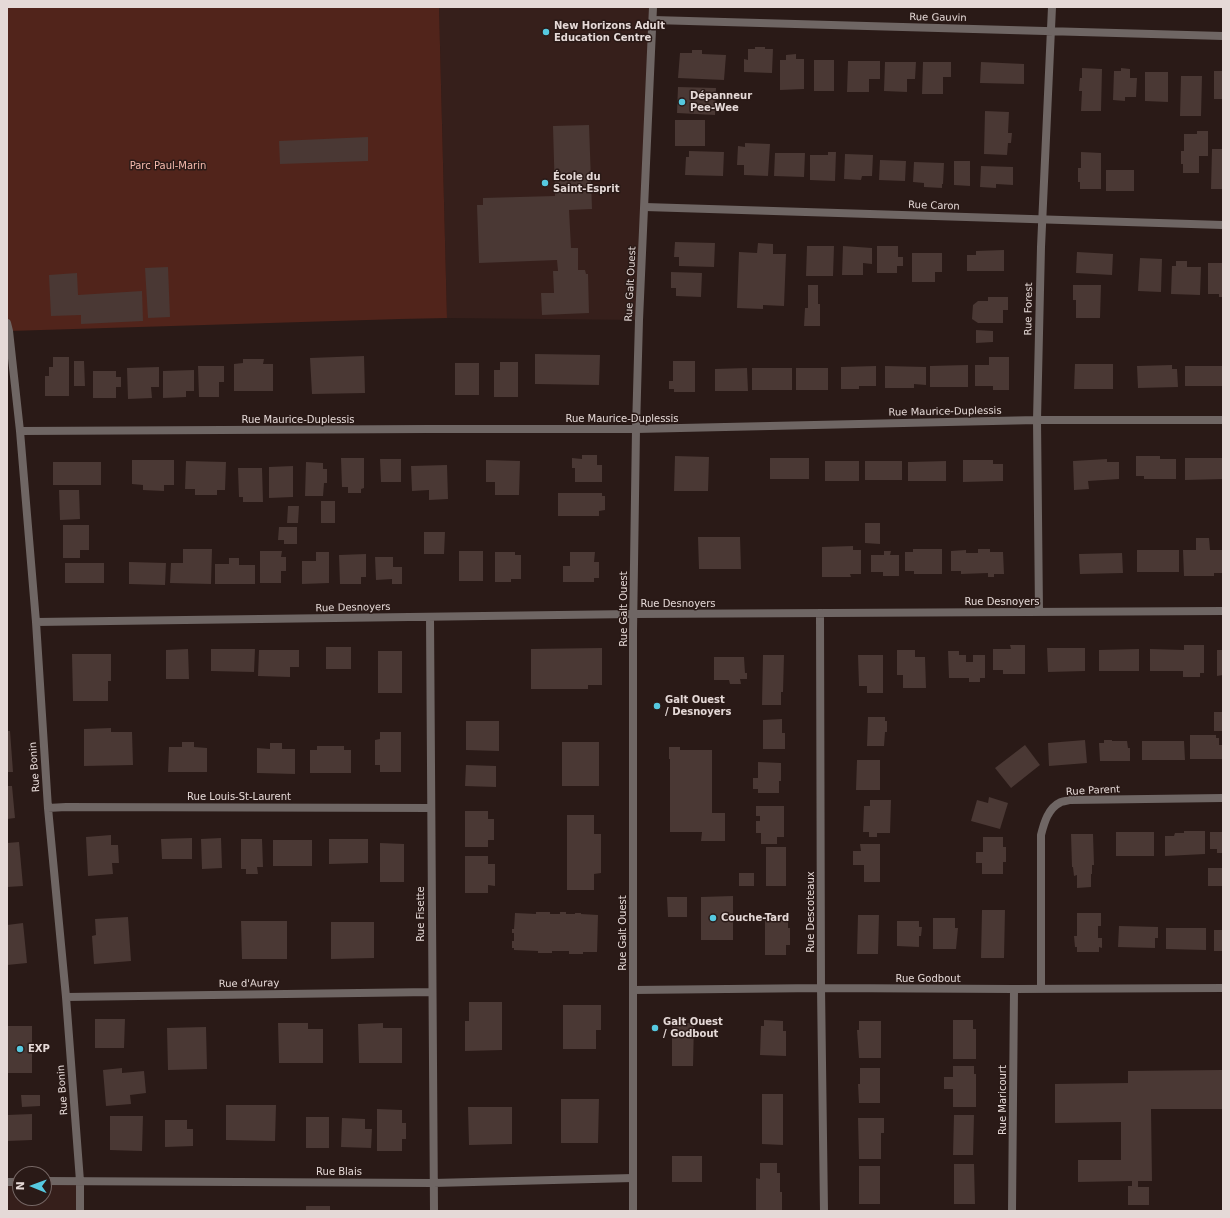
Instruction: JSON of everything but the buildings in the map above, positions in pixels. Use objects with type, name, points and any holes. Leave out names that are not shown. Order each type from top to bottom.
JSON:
[{"type":"street","name":"Rue Galt Ouest","points":[[633,1211],[634,614],[636,429],[639,320],[653,7]]},
{"type":"street","name":"Rue Forest","points":[[1039,612],[1037,420],[1042,219],[1052,7]]},
{"type":"street","name":"Rue Gauvin","points":[[653,20],[1223,36]]},
{"type":"street","name":"Rue Caron","points":[[645,207],[1223,225]]},
{"type":"street","name":"Rue Bonin","points":[[7,323],[20,431],[36,622],[48,808],[66,997],[80,1181],[80,1211]]},
{"type":"street","name":"Rue Maurice-Duplessis","points":[[20,431],[636,429],[1037,420],[1223,420]]},
{"type":"street","name":"Rue Desnoyers","points":[[36,622],[634,614],[1223,611]]},
{"type":"street","name":"Rue Descoteaux","points":[[820,613],[821,988],[824,1211]]},
{"type":"street","name":"Rue Fisette","points":[[430,617],[434,1211]]},
{"type":"street","name":"Rue Parent","points":[[1041,989],[1041,835],[1045,820],[1054,807],[1060,802],[1070,800],[1223,798]]},
{"type":"street","name":"Rue Louis-St-Laurent","points":[[48,808],[431,808]]},
{"type":"street","name":"Rue Godbout","points":[[633,990],[821,988],[1223,988]]},
{"type":"street","name":"Rue Maricourt","points":[[1012,1211],[1014,989]]},
{"type":"street","name":"Rue d'Auray","points":[[66,997],[432,992]]},
{"type":"street","name":"Rue Blais","points":[[52,1181],[434,1183],[633,1178]]},
{"type":"shaded area","name":"École du Saint-Esprit","points":[[439,7],[653,7],[639,320],[447,318]]},
{"type":"shaded area","points":[[52,1181],[80,1181],[80,1211],[7,1211],[7,1182],[12,1182],[12,1206],[52,1206]]},
{"type":"green space","name":"Parc Paul-Marin","points":[[7,7],[439,7],[447,318],[9,331],[7,323]]},
{"type":"place","name":"New Horizons Adult Education Centre","points":[[546,32]]},
{"type":"place","name":"Dépanneur Pee-Wee","points":[[682,102]]},
{"type":"place","name":"École du Saint-Esprit","points":[[545,183]]},
{"type":"place","name":"Galt Ouest / Desnoyers","points":[[657,706]]},
{"type":"place","name":"Couche-Tard","points":[[713,918]]},
{"type":"place","name":"Galt Ouest / Godbout","points":[[655,1028]]},
{"type":"place","name":"EXP","points":[[20,1049]]}]
